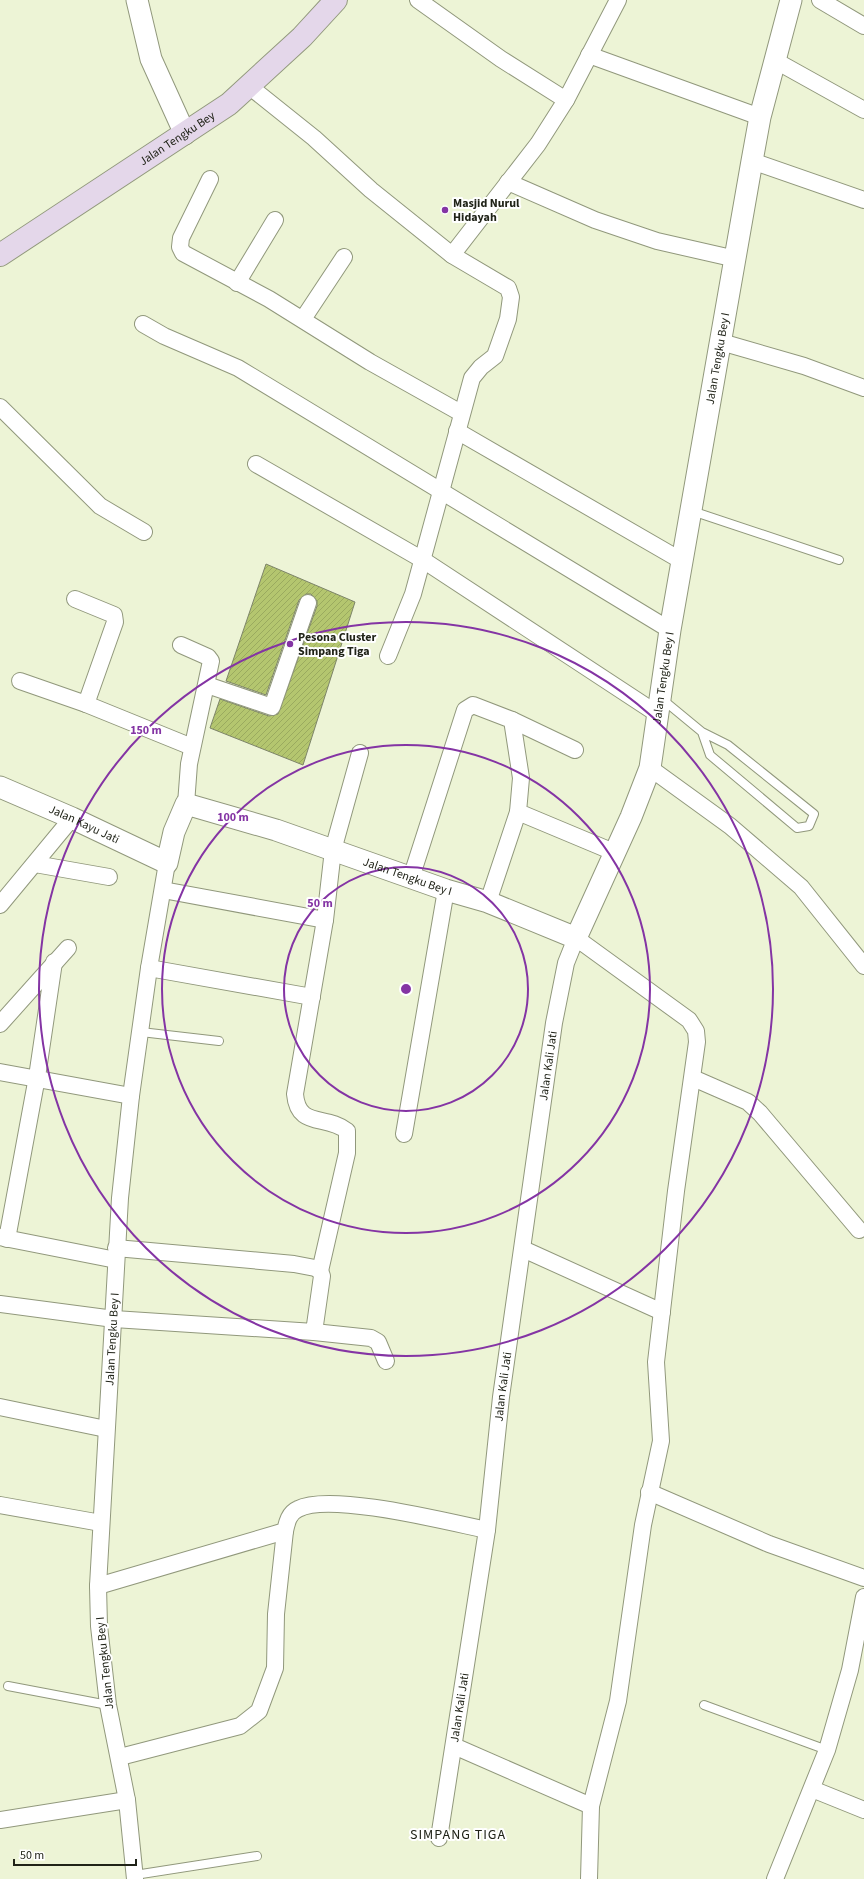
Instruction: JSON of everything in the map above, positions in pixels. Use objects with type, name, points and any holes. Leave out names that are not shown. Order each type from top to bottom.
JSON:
[{"type":"main road","name":"Jalan Tengku Bey","points":[[0,256],[229,104],[302,37],[336,0]]},
{"type":"street","points":[[137,0],[151,59],[185,134]]},
{"type":"street","points":[[418,0],[501,59],[566,100]]},
{"type":"street","points":[[452,255],[538,144],[566,100],[618,0]]},
{"type":"street","name":"Jalan Tengku Bey I","points":[[186,804],[276,830],[446,890],[488,902],[576,938],[616,853],[650,768],[670,630],[760,116],[776,61],[791,0]]},
{"type":"street","points":[[820,0],[864,26]]},
{"type":"street","points":[[589,55],[760,116]]},
{"type":"street","points":[[776,61],[864,110]]},
{"type":"street","points":[[249,86],[314,138],[371,190],[452,255],[508,288],[511,297],[508,319],[495,356],[481,367],[472,378],[461,413],[413,594],[388,656]]},
{"type":"street","points":[[752,161],[864,200]]},
{"type":"street","points":[[210,179],[181,238],[180,247],[183,253],[237,283],[270,299],[382,369],[461,413]]},
{"type":"street","points":[[508,182],[595,220],[650,239],[736,259]]},
{"type":"street","points":[[237,283],[275,220]]},
{"type":"street","points":[[303,319],[344,257]]},
{"type":"street","points":[[143,324],[164,336],[238,368],[670,630]]},
{"type":"street","points":[[721,342],[804,366],[864,388]]},
{"type":"street","points":[[0,407],[100,506],[144,532]]},
{"type":"street","points":[[457,431],[682,561]]},
{"type":"street","points":[[256,464],[423,560],[660,707]]},
{"type":"street","points":[[76,599],[114,615],[115,622],[86,704]]},
{"type":"street","points":[[207,685],[272,707],[308,604]]},
{"type":"street","name":"Jalan Tengku Bey I","points":[[135,1877],[127,1800],[120,1756],[108,1705],[99,1626],[98,1586],[106,1429],[114,1319],[116,1254],[131,1096],[149,968],[167,863],[174,832],[186,804],[188,764],[211,666],[211,661],[208,657],[181,645]]},
{"type":"street","points":[[20,681],[86,704],[192,747]]},
{"type":"street","points":[[411,878],[465,710],[473,706],[512,720],[575,750]]},
{"type":"street","points":[[488,902],[518,812],[521,778],[512,720]]},
{"type":"street","points":[[314,1332],[322,1276],[320,1270],[347,1153],[347,1138],[346,1131],[341,1126],[306,1116],[300,1112],[296,1105],[295,1094],[325,920],[333,850],[360,753]]},
{"type":"street","points":[[650,768],[730,826],[801,887],[864,966]]},
{"type":"street","name":"Jalan Kayu Jati","points":[[0,787],[72,818],[167,863]]},
{"type":"street","points":[[518,812],[616,853]]},
{"type":"street","points":[[0,905],[72,818]]},
{"type":"street","points":[[35,864],[109,877]]},
{"type":"street","points":[[163,890],[325,920]]},
{"type":"street","points":[[404,1134],[446,890]]},
{"type":"street","points":[[576,938],[689,1020],[696,1030],[697,1042],[676,1191],[656,1362],[662,1441],[649,1492],[630,1609],[618,1701],[591,1806],[589,1879]]},
{"type":"street","name":"Jalan Kali Jati","points":[[439,1838],[487,1530],[501,1397],[554,1023],[566,963],[576,938]]},
{"type":"street","points":[[0,1024],[68,948]]},
{"type":"street","points":[[54,962],[37,1077],[4,1238],[116,1254],[294,1264],[320,1270]]},
{"type":"street","points":[[149,968],[312,997]]},
{"type":"street","points":[[0,1072],[37,1077],[131,1096]]},
{"type":"street","points":[[693,1078],[748,1102],[760,1113],[859,1230]]},
{"type":"street","points":[[523,1249],[662,1312]]},
{"type":"street","points":[[0,1304],[114,1319],[314,1332],[371,1338],[378,1342],[386,1361]]},
{"type":"street","points":[[0,1407],[106,1429]]},
{"type":"street","points":[[649,1492],[769,1544],[864,1578]]},
{"type":"street","points":[[120,1756],[240,1726],[259,1711],[275,1668],[276,1614],[285,1531],[288,1519],[293,1512],[299,1508],[331,1504],[356,1505],[487,1530]]},
{"type":"street","points":[[0,1505],[101,1522]]},
{"type":"street","points":[[98,1586],[285,1531]]},
{"type":"street","points":[[775,1879],[827,1750],[858,1659],[864,1597]]},
{"type":"street","points":[[454,1746],[591,1806]]},
{"type":"street","points":[[812,1789],[864,1810]]},
{"type":"street","points":[[0,1820],[127,1800]]},
{"type":"lane","points":[[692,511],[839,560]]},
{"type":"lane","points":[[660,707],[702,732],[728,745],[814,814],[809,826],[797,828],[710,755],[702,732]]},
{"type":"lane","points":[[141,1032],[219,1041]]},
{"type":"lane","points":[[8,1686],[108,1705]]},
{"type":"lane","points":[[704,1705],[827,1750]]},
{"type":"lane","points":[[135,1877],[257,1856]]},
{"type":"building","name":"Pesona Cluster Simpang Tiga","points":[[266,564],[355,602],[303,765],[210,728],[220,699],[269,716],[278,714],[317,606],[317,601],[311,594],[306,594],[299,600],[266,695],[226,681]]},
{"type":"place","name":"Masjid Nurul Hidayah","points":[[445,210]]},
{"type":"place","name":"Pesona Cluster Simpang Tiga","points":[[290,644]]},
{"type":"district","name":"SIMPANG TIGA","points":[[458,1835]]}]
